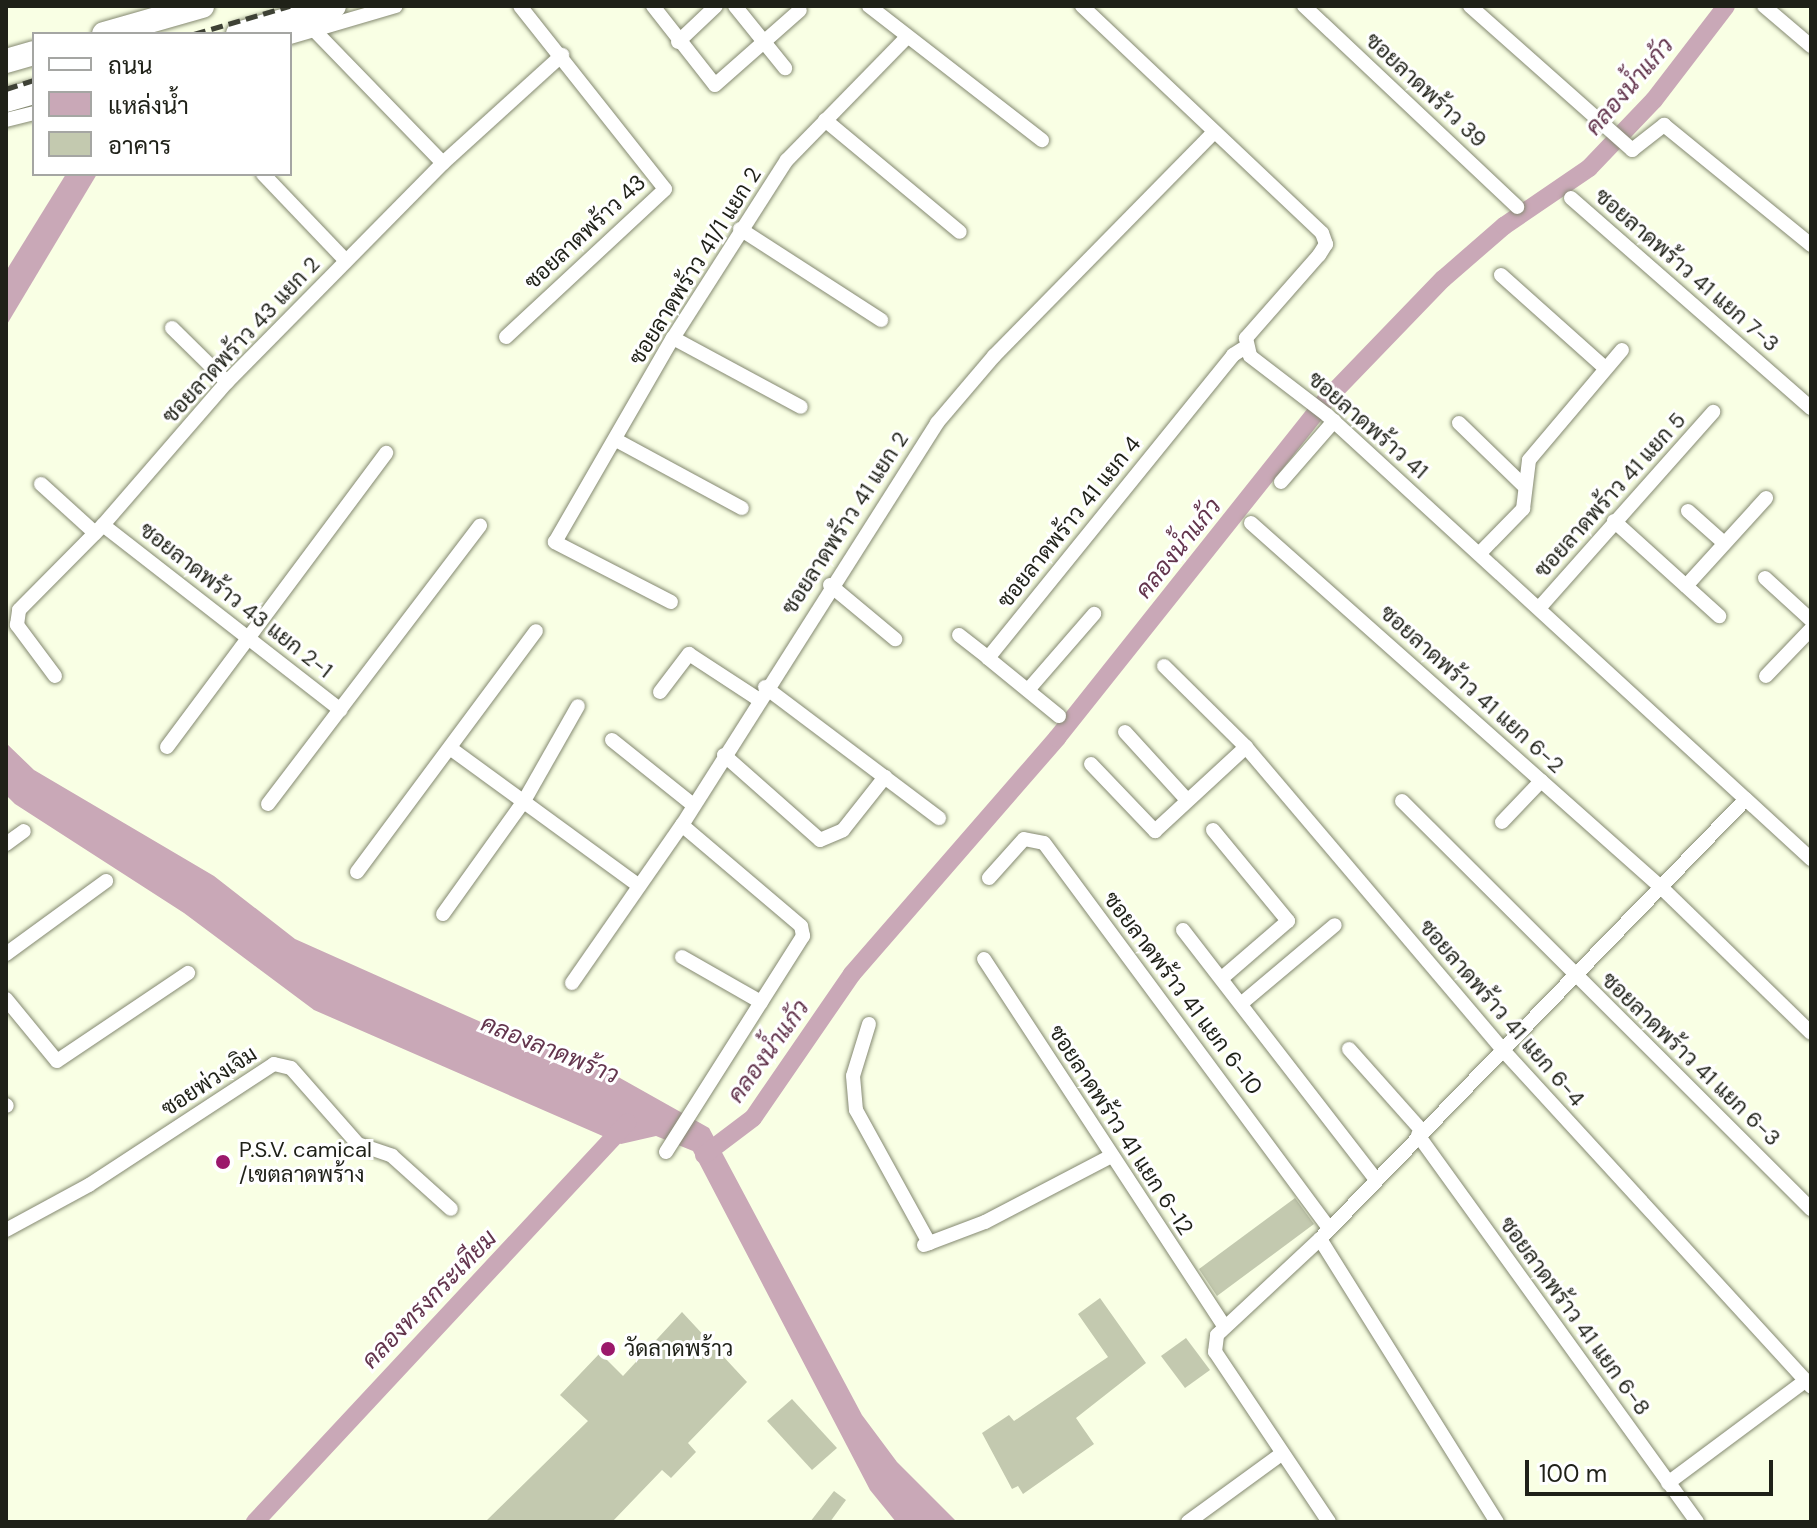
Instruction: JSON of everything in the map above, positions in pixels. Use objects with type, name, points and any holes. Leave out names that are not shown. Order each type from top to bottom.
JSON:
[{"type":"main road","points":[[111,32],[202,6]]},
{"type":"main road","points":[[245,32],[334,6]]},
{"type":"main road","points":[[6,61],[32,54]]},
{"type":"main road","points":[[6,100],[32,93]]},
{"type":"street","points":[[292,36],[396,6]]},
{"type":"street","name":"ซอยลาดพร้าว 43","points":[[506,337],[665,189],[562,55],[520,6]]},
{"type":"street","points":[[653,6],[678,42],[715,85],[800,10]]},
{"type":"street","points":[[678,42],[716,6]]},
{"type":"street","points":[[735,6],[785,68]]},
{"type":"street","points":[[869,6],[906,38],[1042,140]]},
{"type":"street","points":[[1082,6],[1322,233],[1326,244],[1246,338],[1246,347]]},
{"type":"street","name":"ซอยลาดพร้าว 39","points":[[1304,6],[1517,207]]},
{"type":"street","points":[[1470,6],[1632,150],[1664,125],[1811,245]]},
{"type":"street","points":[[1764,6],[1811,46]]},
{"type":"street","points":[[314,30],[443,163]]},
{"type":"street","name":"ซอยลาดพร้าว 41/1 แยก 2","points":[[671,602],[555,542],[673,338],[787,160],[906,38]]},
{"type":"street","name":"ซอยลาดพร้าว 43 แยก 2","points":[[55,676],[16,618],[99,529],[227,382],[443,163],[562,55]]},
{"type":"street","points":[[6,120],[32,114]]},
{"type":"street","points":[[825,120],[960,232]]},
{"type":"street","name":"ซอยลาดพร้าว 41 แยก 2","points":[[572,983],[682,825],[830,585],[937,423],[994,356],[1213,133]]},
{"type":"street","points":[[265,176],[346,261]]},
{"type":"street","name":"ซอยลาดพร้าว 41 แยก 7-3","points":[[1571,198],[1811,408]]},
{"type":"street","points":[[740,229],[881,320]]},
{"type":"street","points":[[1501,275],[1605,368]]},
{"type":"street","points":[[172,328],[227,382]]},
{"type":"street","points":[[673,338],[801,407]]},
{"type":"street","name":"ซอยลาดพร้าว 41","points":[[1246,347],[1330,418],[1540,607],[1809,854]]},
{"type":"street","name":"ซอยลาดพร้าว 41 แยก 4","points":[[988,658],[1246,347]]},
{"type":"street","points":[[1480,553],[1523,509],[1529,460],[1622,350]]},
{"type":"street","name":"ซอยลาดพร้าว 41 แยก 5","points":[[1540,607],[1713,412]]},
{"type":"street","points":[[1281,482],[1330,418]]},
{"type":"street","points":[[1459,423],[1525,487]]},
{"type":"street","points":[[616,440],[742,508]]},
{"type":"street","points":[[167,747],[386,453]]},
{"type":"street","name":"ซอยลาดพร้าว 43 แยก 2-1","points":[[41,484],[248,636],[341,710]]},
{"type":"street","points":[[1686,586],[1766,498]]},
{"type":"street","points":[[1688,511],[1724,543]]},
{"type":"street","points":[[1614,521],[1719,616]]},
{"type":"street","name":"ซอยลาดพร้าว 41 แยก 6-2","points":[[1251,523],[1663,889],[1811,1033]]},
{"type":"street","points":[[268,804],[480,526]]},
{"type":"street","points":[[1765,578],[1811,620]]},
{"type":"street","points":[[830,585],[895,639]]},
{"type":"street","points":[[1028,690],[1094,614]]},
{"type":"street","points":[[1766,676],[1811,629]]},
{"type":"street","points":[[357,872],[536,631]]},
{"type":"street","points":[[959,635],[1059,716]]},
{"type":"street","points":[[660,692],[689,654],[762,693],[939,818]]},
{"type":"street","name":"ซอยลาดพร้าว 41 แยก 6-4","points":[[1164,666],[1246,747],[1501,1048],[1808,1383]]},
{"type":"street","points":[[443,914],[524,801],[578,706]]},
{"type":"street","points":[[1125,732],[1187,800]]},
{"type":"street","points":[[612,740],[693,805]]},
{"type":"street","points":[[1091,764],[1155,831],[1246,747]]},
{"type":"street","points":[[450,748],[639,886]]},
{"type":"street","points":[[724,755],[820,840],[843,830],[885,777]]},
{"type":"street","points":[[1502,822],[1541,781]]},
{"type":"street","points":[[1329,1522],[1280,1455],[1215,1352],[1223,1324],[1325,1234],[1501,1048],[1663,889],[1746,799]]},
{"type":"street","name":"ซอยลาดพร้าว 41 แยก 6-3","points":[[1402,801],[1573,976],[1811,1209]]},
{"type":"street","points":[[666,1152],[798,945],[801,926],[682,825]]},
{"type":"street","points":[[1213,830],[1288,921],[1222,978]]},
{"type":"street","points":[[6,844],[24,831]]},
{"type":"street","name":"ซอยลาดพร้าว 41 แยก 6-10","points":[[989,878],[1024,839],[1044,843],[1325,1234]]},
{"type":"street","points":[[6,954],[106,881]]},
{"type":"street","points":[[1242,1003],[1335,925]]},
{"type":"street","points":[[1183,930],[1376,1180]]},
{"type":"street","points":[[682,957],[761,1002]]},
{"type":"street","name":"ซอยลาดพร้าว 41 แยก 6-12","points":[[984,959],[1223,1324]]},
{"type":"street","points":[[6,999],[57,1061],[188,973]]},
{"type":"street","points":[[869,1024],[853,1076],[856,1110],[926,1244],[985,1222],[1111,1156]]},
{"type":"street","name":"ซอยลาดพร้าว 41 แยก 6-8","points":[[1349,1049],[1420,1133],[1697,1522]]},
{"type":"street","name":"ซอยพ่วงเจิม","points":[[6,1230],[89,1185],[274,1064],[291,1068],[358,1144],[392,1156],[451,1209]]},
{"type":"street","points":[[1325,1234],[1497,1522]]},
{"type":"street","points":[[1668,1483],[1808,1383]]},
{"type":"street","points":[[1188,1522],[1280,1455]]},
{"type":"water","points":[[65,176],[96,176],[6,326],[6,271]]},
{"type":"water","name":"คลองลาดพร้าว","points":[[6,743],[34,770],[214,876],[295,939],[519,1039],[588,1060],[709,1128],[862,1415],[897,1462],[957,1522],[896,1522],[870,1490],[693,1151],[656,1136],[621,1144],[314,1010],[184,913],[15,804],[6,795]]},
{"type":"building","points":[[1295,1198],[1314,1224],[1217,1296],[1199,1269]]},
{"type":"building","points":[[1100,1298],[1146,1363],[1076,1418],[1094,1444],[1023,1494],[1018,1486],[1012,1489],[982,1433],[1009,1415],[1014,1421],[1108,1357],[1078,1314]]},
{"type":"building","points":[[682,1312],[747,1382],[688,1443],[696,1452],[671,1478],[662,1470],[612,1522],[485,1522],[588,1421],[560,1395],[600,1353],[623,1376]]},
{"type":"building","points":[[1186,1338],[1210,1370],[1185,1388],[1161,1356]]},
{"type":"building","points":[[792,1399],[837,1448],[812,1470],[767,1421]]},
{"type":"building","points":[[834,1491],[846,1500],[830,1522],[810,1522]]},
{"type":"waterway","name":"คลองน้ำแก้ว","points":[[704,1155],[753,1118],[852,974],[1057,738],[1327,399],[1443,279],[1504,226],[1589,168],[1654,100],[1726,6]]},
{"type":"waterway","name":"คลองทรงกระเทียม","points":[[255,1522],[627,1123]]},
{"type":"railway","points":[[201,32],[290,6]]},
{"type":"railway","points":[[6,89],[32,81]]},
{"type":"place","name":"P.S.V. camical /เขตลาดพร้าง","points":[[223,1162]]},
{"type":"place","name":"วัดลาดพร้าว","points":[[608,1349]]}]
